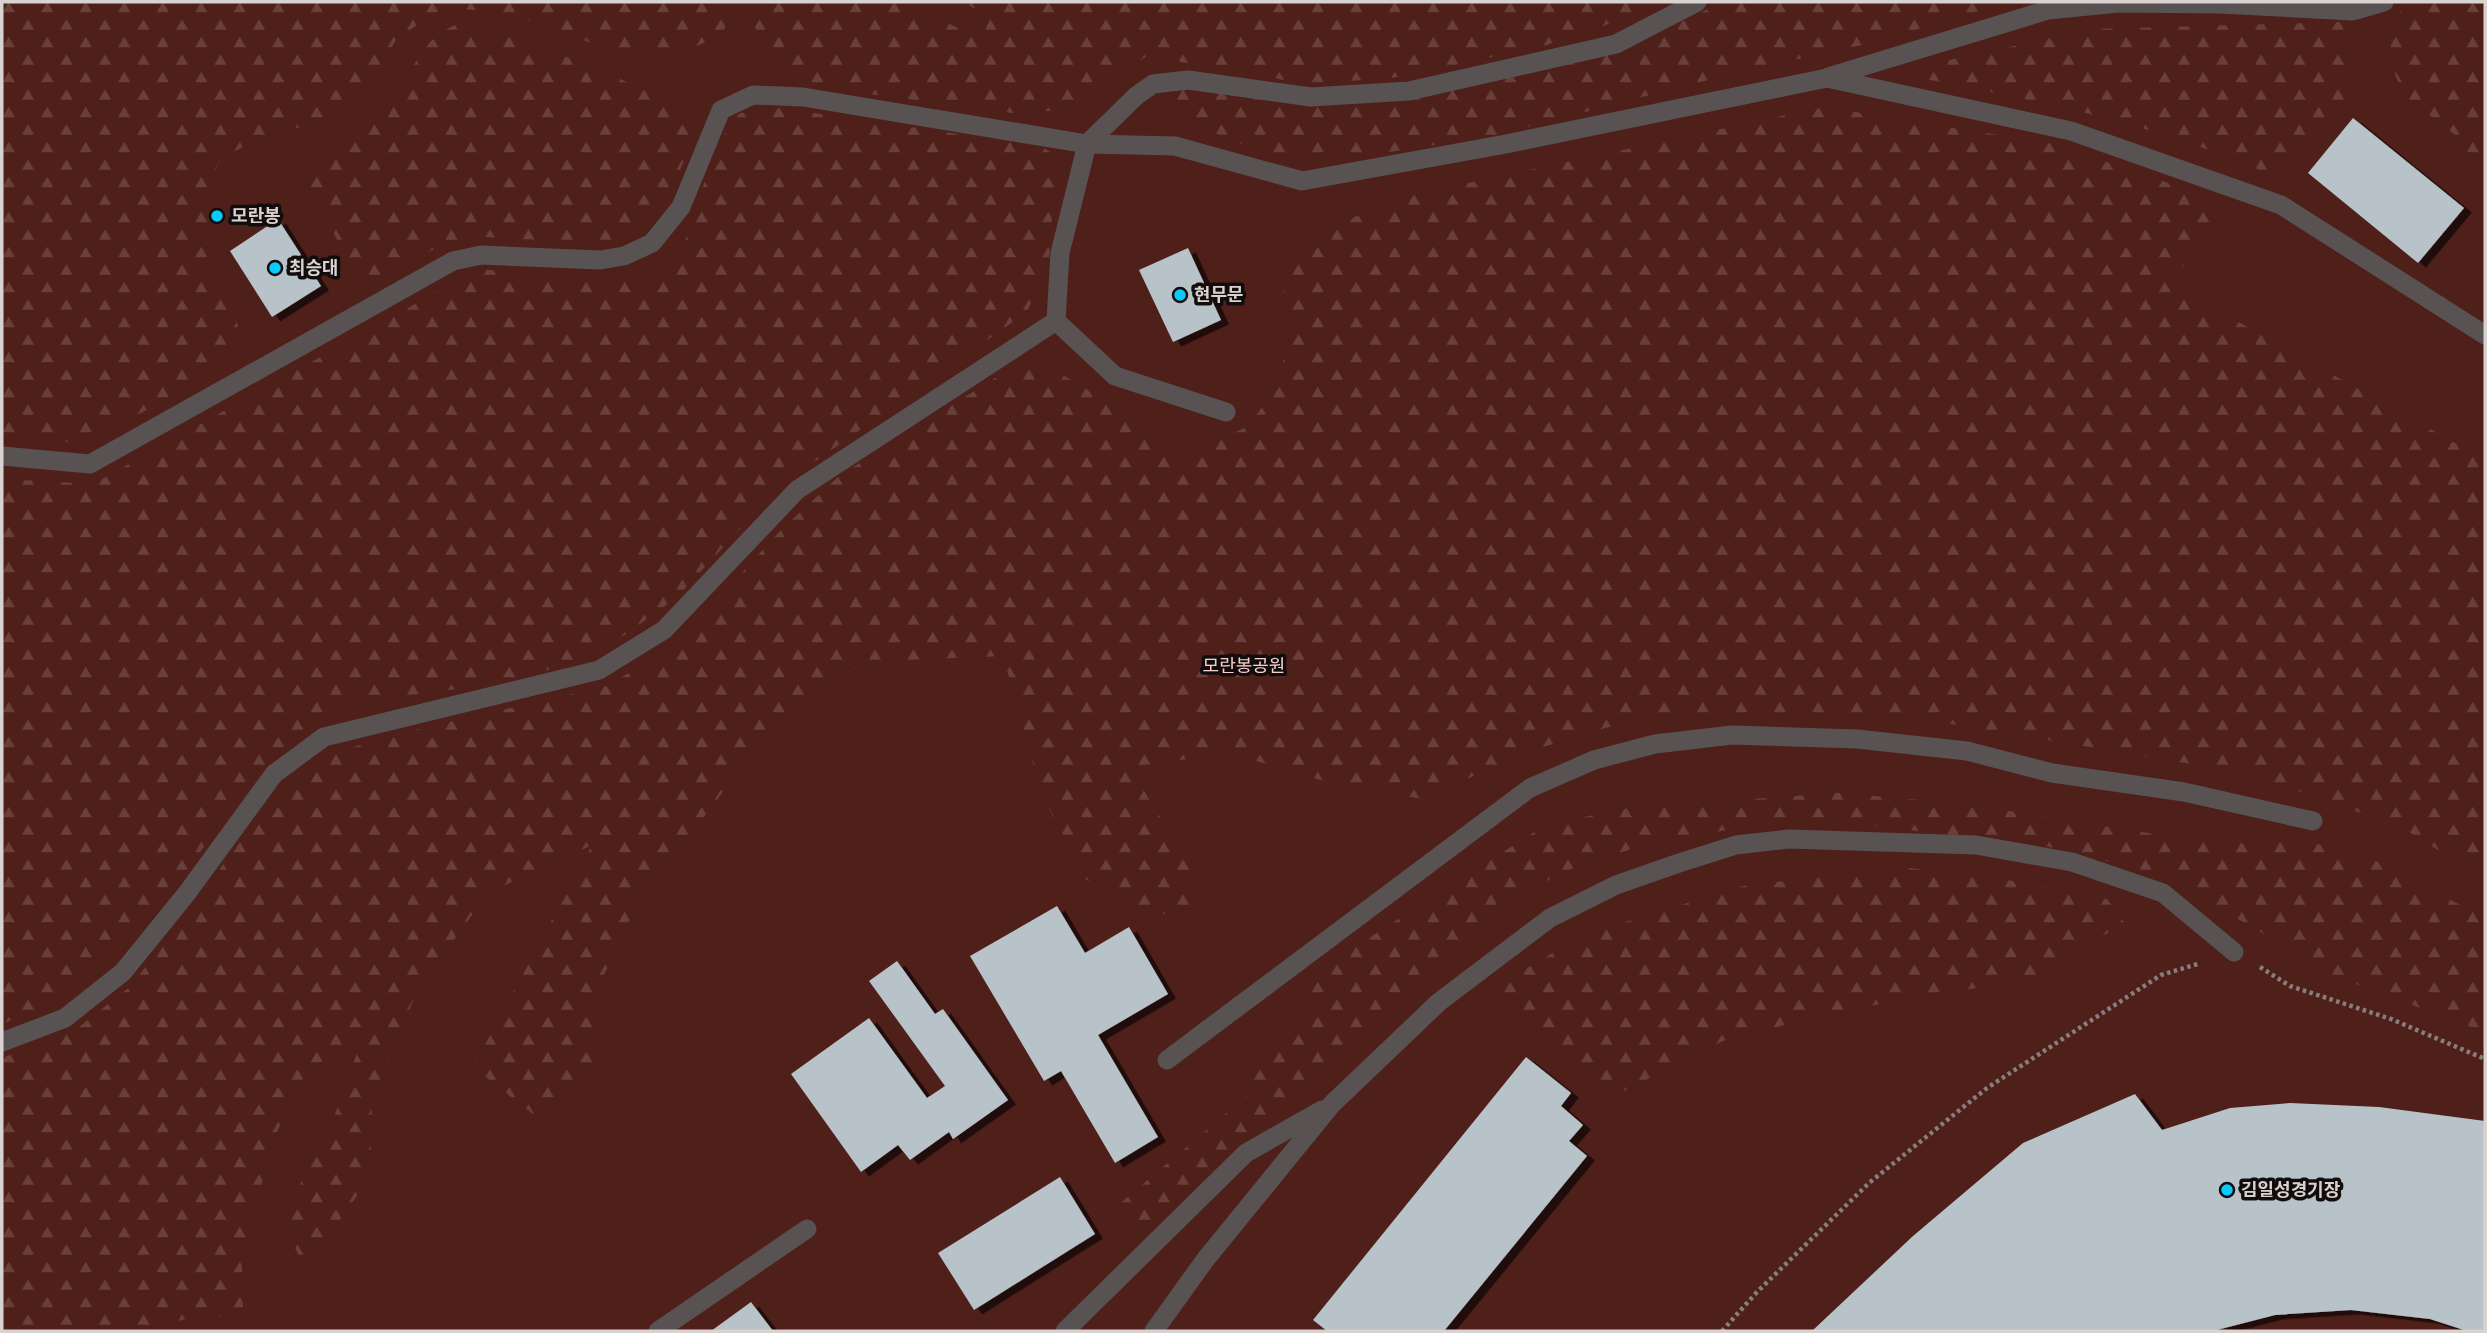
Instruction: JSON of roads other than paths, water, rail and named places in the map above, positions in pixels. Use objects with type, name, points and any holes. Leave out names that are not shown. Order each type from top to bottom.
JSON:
[{"type":"lane","points":[[1056,321],[1060,253],[1087,144],[1153,83],[1188,80],[1311,97],[1409,91],[1616,44],[1697,2]]},
{"type":"lane","points":[[2,456],[90,464],[453,261],[481,255],[600,260],[624,256],[652,243],[681,207],[720,110],[753,95],[803,97],[1087,144],[1175,146],[1302,181],[1519,141],[1828,78],[2048,10],[2118,3],[2221,4],[2353,11],[2384,2]]},
{"type":"lane","points":[[1828,78],[2071,131],[2280,205],[2485,335]]},
{"type":"lane","points":[[1056,321],[1115,376],[1226,412]]},
{"type":"lane","points":[[2,1042],[65,1018],[122,972],[187,892],[274,774],[324,737],[599,670],[664,630],[797,490],[1056,321]]},
{"type":"lane","points":[[1167,1060],[1530,788],[1594,760],[1655,744],[1732,735],[1857,739],[1967,751],[2052,773],[2184,792],[2313,821]]},
{"type":"lane","points":[[1154,1331],[1205,1260],[1332,1104],[1439,1002],[1550,918],[1616,885],[1737,845],[1790,839],[1976,845],[2072,862],[2163,893],[2234,952]]},
{"type":"lane","points":[[1065,1331],[1246,1153],[1332,1104]]},
{"type":"lane","points":[[657,1331],[807,1229]]},
{"type":"place","name":"모란봉","points":[[217,216]]},
{"type":"place","name":"최승대","points":[[275,268]]},
{"type":"place","name":"현무문","points":[[1180,295]]},
{"type":"place","name":"김일성경기장","points":[[2227,1190]]},
{"type":"park label","name":"모란봉공원","points":[[1244,666]]}]
